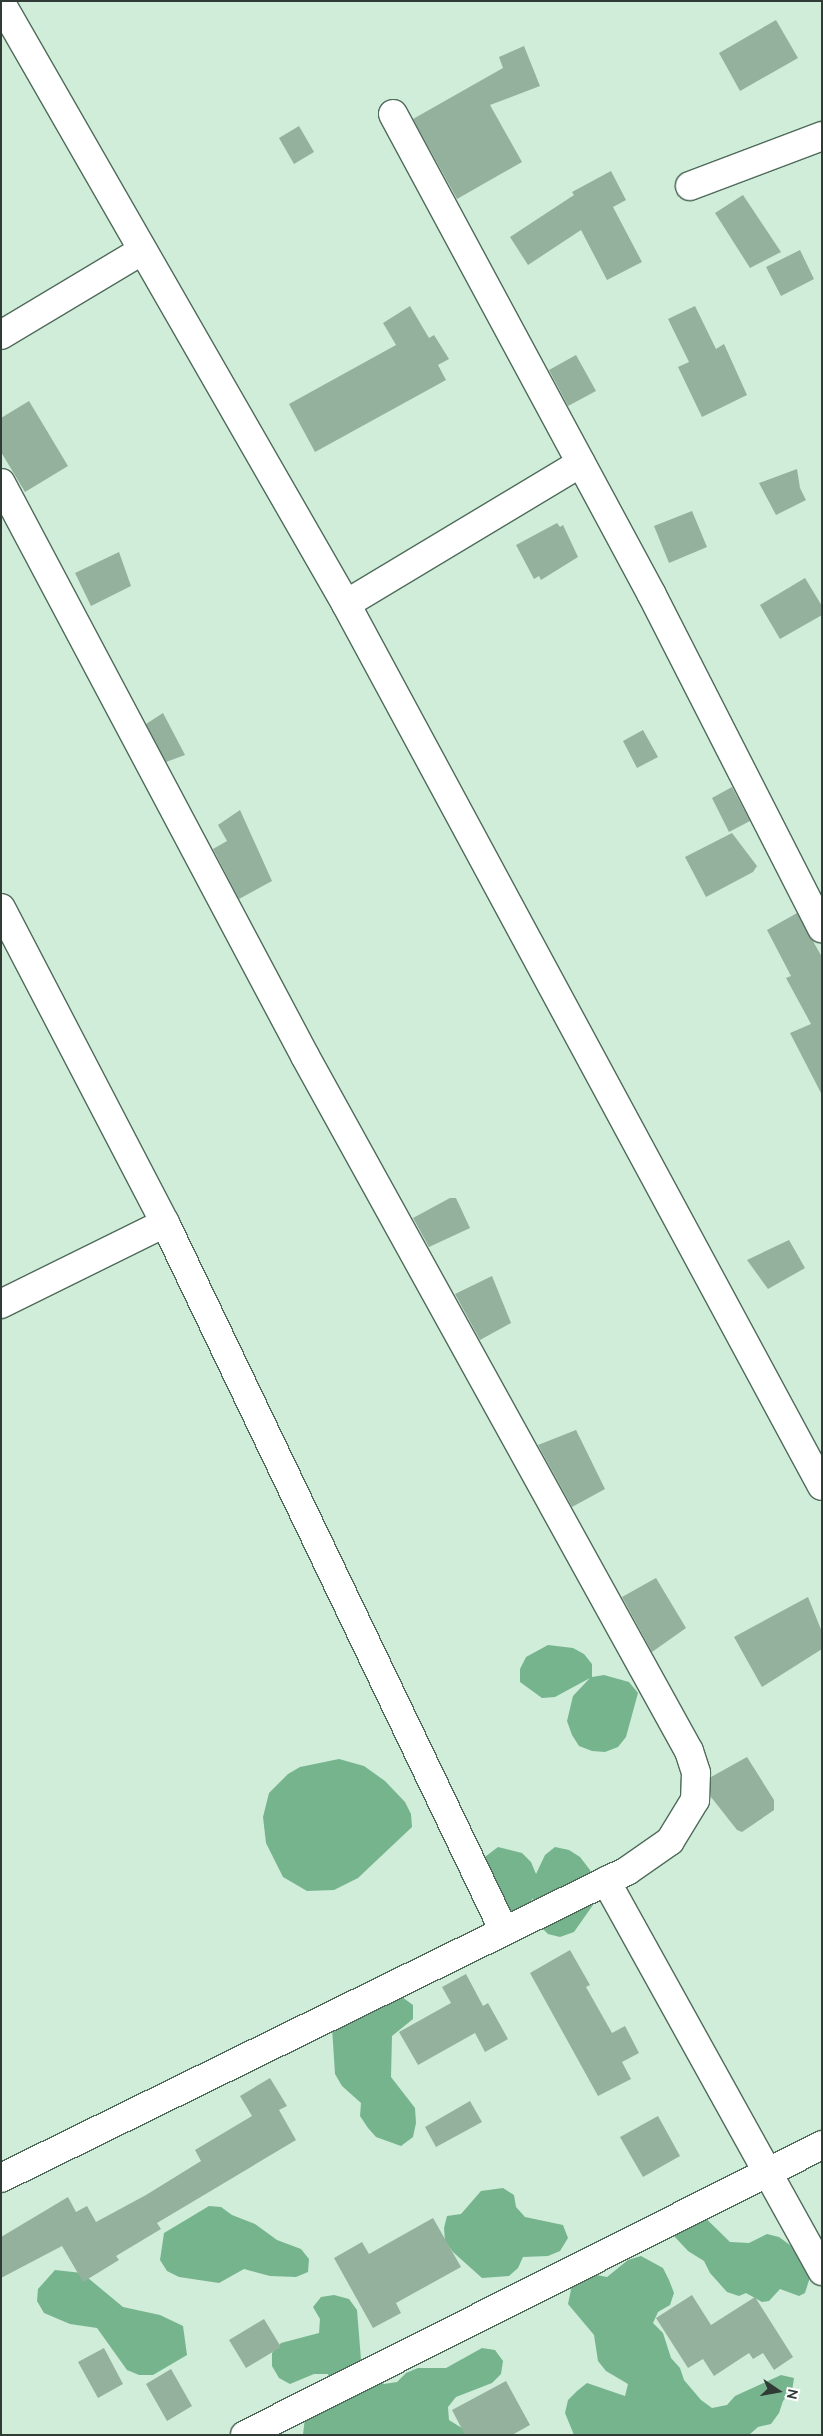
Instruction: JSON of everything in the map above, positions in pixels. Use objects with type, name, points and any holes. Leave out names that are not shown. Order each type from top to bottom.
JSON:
[{"type":"street","points":[[4,15],[143,250],[346,604],[822,1486]]},
{"type":"street","points":[[393,114],[815,897],[822,928]]},
{"type":"street","points":[[690,186],[822,136]]},
{"type":"street","points":[[1,335],[143,250]]},
{"type":"street","points":[[346,604],[581,464]]},
{"type":"street","points":[[1,483],[300,1048],[689,1751],[696,1774],[695,1800],[670,1841],[606,1881],[1,2178]]},
{"type":"street","points":[[1,908],[165,1223],[504,1931]]},
{"type":"street","points":[[1,1304],[165,1223]]},
{"type":"street","points":[[606,1881],[822,2271]]},
{"type":"street","points":[[245,2435],[766,2170],[822,2145]]},
{"type":"green space","points":[[548,1645],[573,1648],[584,1654],[592,1664],[592,1677],[604,1675],[629,1682],[638,1693],[626,1737],[618,1747],[605,1752],[592,1751],[579,1746],[572,1735],[567,1721],[573,1696],[590,1678],[555,1697],[542,1698],[520,1682],[520,1669],[526,1657]]},
{"type":"green space","points":[[339,1759],[364,1766],[385,1781],[405,1802],[411,1814],[412,1827],[358,1878],[334,1890],[307,1891],[283,1877],[266,1843],[263,1817],[269,1793],[288,1774],[300,1767]]},
{"type":"green space","points":[[498,1847],[522,1853],[531,1862],[536,1874],[545,1855],[555,1847],[569,1850],[580,1857],[590,1870],[600,1895],[574,1932],[560,1937],[548,1934],[539,1925],[533,1912],[533,1898],[527,1908],[514,1915],[501,1914],[477,1863]]},
{"type":"green space","points":[[402,1997],[413,2005],[413,2019],[392,2036],[391,2077],[415,2108],[416,2123],[413,2137],[401,2146],[376,2137],[360,2116],[361,2103],[342,2086],[335,2074],[331,2012]]},
{"type":"green space","points":[[503,2188],[514,2195],[516,2207],[525,2217],[563,2225],[568,2238],[560,2251],[548,2256],[523,2257],[518,2268],[509,2276],[482,2278],[453,2252],[445,2241],[444,2228],[447,2216],[461,2214],[481,2191]]},
{"type":"green space","points":[[681,2200],[687,2200],[730,2242],[749,2243],[767,2234],[779,2237],[790,2245],[805,2261],[811,2274],[805,2293],[799,2296],[780,2289],[769,2301],[762,2302],[746,2293],[739,2296],[727,2292],[710,2273],[704,2261],[688,2251],[674,2236],[671,2224],[676,2205]]},
{"type":"green space","points":[[209,2206],[221,2207],[232,2215],[255,2224],[277,2240],[301,2249],[309,2259],[308,2272],[296,2277],[270,2276],[244,2269],[219,2283],[179,2277],[167,2271],[160,2260],[164,2233]]},
{"type":"green space","points":[[641,2256],[663,2268],[669,2280],[674,2293],[670,2305],[658,2312],[653,2323],[663,2333],[671,2358],[680,2368],[684,2380],[701,2400],[712,2408],[727,2405],[735,2396],[781,2375],[794,2378],[792,2391],[783,2401],[779,2413],[771,2424],[758,2427],[749,2435],[574,2435],[565,2413],[568,2400],[577,2391],[587,2383],[625,2396],[628,2384],[606,2371],[598,2361],[594,2335],[568,2304],[573,2280],[582,2272],[607,2277],[628,2260]]},
{"type":"green space","points":[[55,2270],[82,2273],[123,2307],[160,2315],[183,2326],[187,2355],[153,2375],[139,2375],[127,2370],[97,2328],[70,2324],[44,2313],[37,2301],[38,2289]]},
{"type":"green space","points":[[334,2295],[349,2299],[357,2310],[362,2372],[384,2384],[397,2382],[406,2373],[418,2368],[446,2368],[482,2348],[495,2350],[503,2361],[501,2374],[492,2383],[456,2397],[448,2407],[449,2420],[473,2435],[303,2435],[305,2417],[330,2386],[328,2374],[314,2374],[290,2384],[279,2378],[272,2366],[272,2353],[281,2343],[319,2333],[320,2319],[313,2307],[321,2297]]},
{"type":"building","points":[[776,20],[798,58],[740,91],[719,53]]},
{"type":"building","points":[[524,46],[540,86],[490,105],[522,162],[457,199],[413,119],[503,68],[499,57]]},
{"type":"building","points":[[299,126],[314,152],[294,164],[279,138]]},
{"type":"building","points":[[611,171],[626,200],[613,207],[642,262],[607,280],[581,230],[528,265],[510,237],[574,195],[572,192]]},
{"type":"building","points":[[743,195],[781,252],[750,268],[715,213]]},
{"type":"building","points":[[800,250],[814,279],[781,296],[766,267]]},
{"type":"building","points":[[410,306],[429,338],[434,335],[449,359],[438,365],[446,380],[315,452],[289,404],[396,345],[383,323]]},
{"type":"building","points":[[695,306],[716,349],[724,344],[747,395],[702,417],[678,367],[689,362],[668,319]]},
{"type":"building","points":[[576,355],[596,391],[568,406],[549,370]]},
{"type":"building","points":[[29,401],[68,466],[25,492],[1,452],[1,418]]},
{"type":"building","points":[[797,469],[800,488],[806,500],[776,515],[759,483]]},
{"type":"building","points":[[692,511],[707,547],[669,563],[654,526]]},
{"type":"building","points":[[557,523],[560,527],[563,525],[578,557],[541,580],[539,576],[534,579],[516,545]]},
{"type":"building","points":[[119,552],[131,586],[91,606],[75,573]]},
{"type":"building","points":[[805,578],[822,606],[822,615],[780,639],[760,605]]},
{"type":"building","points":[[163,713],[185,755],[166,762],[146,724]]},
{"type":"building","points":[[643,730],[658,757],[637,768],[623,741]]},
{"type":"building","points":[[732,787],[750,821],[729,832],[712,798]]},
{"type":"building","points":[[240,810],[272,881],[239,899],[213,849],[227,841],[218,825]]},
{"type":"building","points":[[732,833],[757,866],[753,872],[706,897],[685,857]]},
{"type":"building","points":[[797,913],[822,957],[822,1095],[790,1033],[811,1024],[786,978],[791,976],[767,930]]},
{"type":"building","points":[[450,1198],[456,1198],[470,1228],[429,1247],[413,1218]]},
{"type":"building","points":[[789,1240],[805,1268],[768,1289],[747,1260]]},
{"type":"building","points":[[492,1276],[511,1323],[480,1340],[455,1294]]},
{"type":"building","points":[[576,1430],[605,1489],[572,1507],[538,1445]]},
{"type":"building","points":[[656,1578],[686,1628],[652,1652],[622,1597]]},
{"type":"building","points":[[808,1597],[822,1632],[822,1649],[762,1687],[734,1637]]},
{"type":"building","points":[[747,1757],[774,1800],[774,1810],[742,1832],[737,1830],[711,1797],[711,1777]]},
{"type":"building","points":[[570,1950],[590,1985],[586,1987],[612,2033],[625,2026],[639,2053],[622,2062],[631,2079],[598,2096],[530,1973]]},
{"type":"building","points":[[466,1974],[483,2006],[488,2003],[508,2039],[485,2052],[475,2033],[418,2065],[399,2032],[451,2003],[442,1987]]},
{"type":"building","points":[[270,2078],[287,2106],[279,2110],[296,2140],[157,2223],[161,2229],[116,2256],[119,2260],[83,2282],[62,2246],[1,2278],[1,2237],[68,2197],[76,2212],[87,2206],[96,2222],[146,2195],[201,2161],[195,2150],[252,2116],[240,2096]]},
{"type":"building","points":[[470,2101],[482,2122],[436,2147],[425,2127]]},
{"type":"building","points":[[658,2116],[680,2156],[643,2177],[620,2137]]},
{"type":"building","points":[[433,2218],[461,2267],[396,2303],[401,2313],[373,2328],[334,2258],[362,2242],[369,2254]]},
{"type":"building","points":[[692,2295],[711,2325],[755,2297],[793,2357],[774,2370],[763,2353],[753,2359],[749,2353],[714,2376],[703,2359],[688,2368],[656,2318]]},
{"type":"building","points":[[264,2319],[281,2347],[246,2368],[229,2340]]},
{"type":"building","points":[[104,2348],[123,2384],[98,2398],[78,2362]]},
{"type":"building","points":[[171,2369],[192,2406],[167,2421],[146,2384]]},
{"type":"building","points":[[506,2381],[530,2425],[512,2435],[465,2435],[452,2410]]}]
